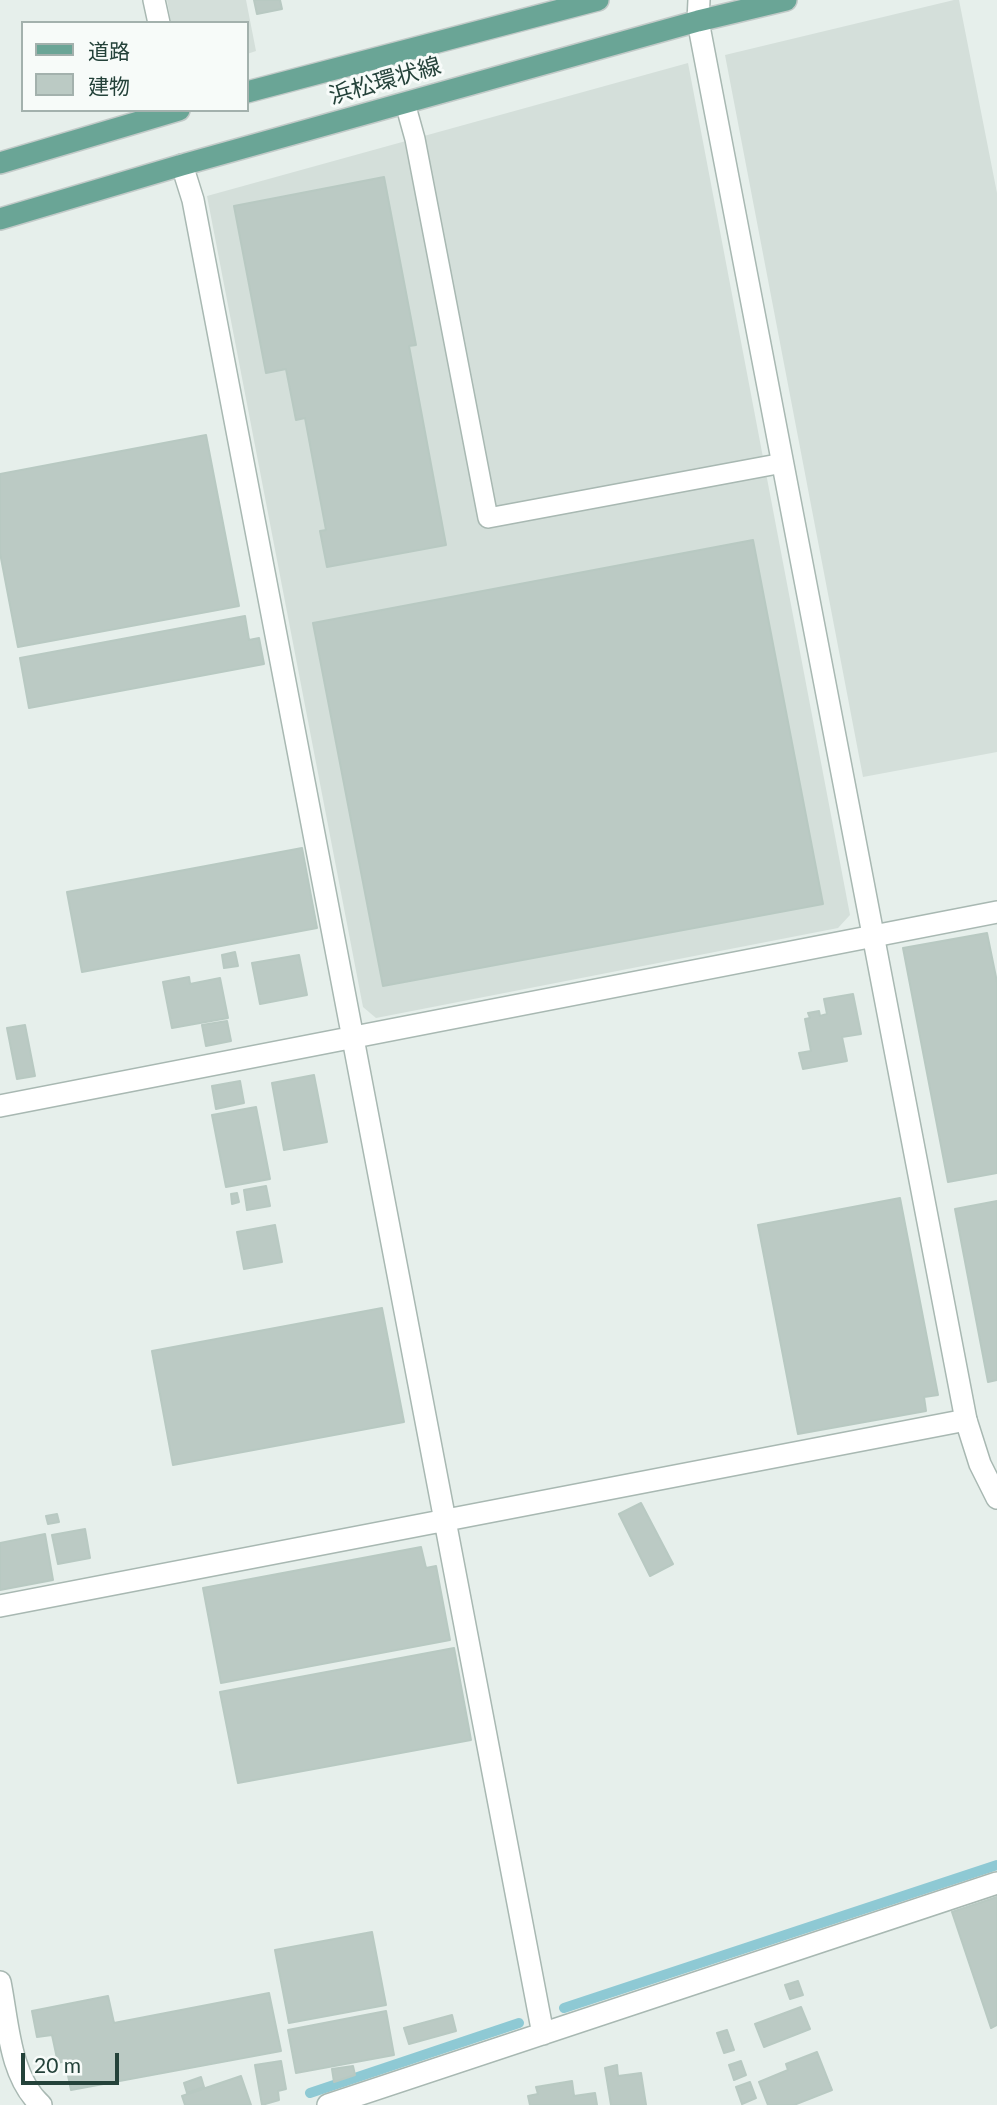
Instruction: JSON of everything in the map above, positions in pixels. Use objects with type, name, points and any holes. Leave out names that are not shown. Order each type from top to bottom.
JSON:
[{"type":"main road","name":"浜松環状線","points":[[248,92],[598,0]]},
{"type":"main road","name":"浜松環状線","points":[[0,219],[405,103],[699,11],[786,0]]},
{"type":"main road","points":[[0,163],[172,112]]},
{"type":"street","points":[[155,0],[159,21]]},
{"type":"street","points":[[699,11],[966,1420],[980,1464],[997,1498]]},
{"type":"street","points":[[182,165],[192,200],[542,2034]]},
{"type":"street","points":[[0,1106],[997,912]]},
{"type":"street","points":[[0,1606],[966,1420]]},
{"type":"street","points":[[328,2105],[997,1882]]},
{"type":"street","points":[[0,1982],[22,2078],[41,2105]]},
{"type":"lane","points":[[405,103],[415,139],[488,518],[783,463]]},
{"type":"shaded area","points":[[167,0],[246,0],[256,51],[248,54],[248,21],[171,21]]},
{"type":"shaded area","points":[[959,0],[997,193],[997,752],[863,777],[725,55]]},
{"type":"shaded area","points":[[688,63],[850,915],[838,928],[376,1018],[363,1007],[207,196]]},
{"type":"building","points":[[254,0],[280,0],[282,9],[257,14]]},
{"type":"building","points":[[384,177],[416,345],[409,346],[446,545],[327,567],[320,531],[326,530],[305,418],[296,420],[286,369],[266,373],[234,206]]},
{"type":"building","points":[[206,435],[239,606],[18,647],[0,553],[0,474]]},
{"type":"building","points":[[753,540],[823,904],[383,986],[313,623]]},
{"type":"building","points":[[245,616],[249,640],[259,638],[264,664],[29,708],[20,658]]},
{"type":"building","points":[[302,848],[317,928],[82,972],[67,892]]},
{"type":"building","points":[[987,933],[997,982],[997,1173],[948,1182],[903,948]]},
{"type":"building","points":[[235,952],[238,966],[224,968],[222,955]]},
{"type":"building","points":[[299,955],[307,995],[260,1004],[252,963]]},
{"type":"building","points":[[189,977],[190,984],[220,978],[228,1018],[172,1028],[163,982]]},
{"type":"building","points":[[853,994],[861,1034],[842,1037],[847,1061],[803,1069],[799,1053],[811,1051],[805,1019],[810,1018],[808,1013],[819,1011],[820,1016],[827,1014],[824,999]]},
{"type":"building","points":[[227,1021],[231,1041],[206,1046],[202,1025]]},
{"type":"building","points":[[25,1025],[35,1076],[17,1079],[7,1028]]},
{"type":"building","points":[[314,1075],[327,1142],[284,1150],[272,1083]]},
{"type":"building","points":[[240,1081],[244,1103],[216,1109],[212,1086]]},
{"type":"building","points":[[256,1107],[270,1179],[226,1187],[212,1115]]},
{"type":"building","points":[[266,1186],[270,1206],[247,1210],[244,1190]]},
{"type":"building","points":[[237,1193],[239,1202],[232,1204],[231,1194]]},
{"type":"building","points":[[900,1198],[938,1395],[924,1397],[926,1411],[798,1434],[758,1225]]},
{"type":"building","points":[[997,1201],[997,1380],[988,1382],[955,1209]]},
{"type":"building","points":[[275,1225],[282,1262],[244,1269],[237,1232]]},
{"type":"building","points":[[382,1308],[404,1422],[173,1465],[152,1351]]},
{"type":"building","points":[[641,1503],[673,1564],[650,1576],[619,1514]]},
{"type":"building","points":[[57,1514],[59,1522],[48,1524],[46,1516]]},
{"type":"building","points":[[85,1529],[90,1558],[58,1564],[52,1535]]},
{"type":"building","points":[[45,1534],[53,1580],[0,1590],[0,1543]]},
{"type":"building","points":[[421,1547],[426,1568],[436,1566],[450,1640],[221,1683],[203,1588]]},
{"type":"building","points":[[454,1648],[471,1740],[238,1783],[220,1692]]},
{"type":"building","points":[[997,1897],[997,2025],[991,2028],[952,1912]]},
{"type":"building","points":[[372,1932],[386,2005],[289,2023],[275,1950]]},
{"type":"building","points":[[798,1981],[803,1995],[790,1999],[785,1985]]},
{"type":"building","points":[[269,1993],[281,2051],[71,2090],[65,2061],[58,2063],[52,2035],[37,2037],[32,2011],[108,1996],[114,2023]]},
{"type":"building","points":[[801,2007],[810,2029],[764,2047],[755,2024]]},
{"type":"building","points":[[386,2011],[394,2055],[296,2073],[288,2030]]},
{"type":"building","points":[[452,2015],[456,2031],[409,2044],[404,2028]]},
{"type":"building","points":[[727,2030],[734,2050],[724,2053],[717,2033]]},
{"type":"building","points":[[817,2052],[832,2090],[794,2105],[768,2105],[759,2082],[788,2070],[786,2064]]},
{"type":"building","points":[[281,2061],[286,2089],[278,2091],[279,2100],[262,2105],[255,2065]]},
{"type":"building","points":[[741,2061],[746,2075],[734,2080],[729,2065]]},
{"type":"building","points":[[617,2065],[618,2076],[641,2073],[646,2105],[611,2105],[605,2068]]},
{"type":"building","points":[[353,2066],[355,2075],[334,2082],[332,2069]]},
{"type":"building","points":[[241,2076],[251,2105],[185,2105],[182,2096]]},
{"type":"building","points":[[201,2077],[204,2087],[187,2093],[184,2083]]},
{"type":"building","points":[[572,2081],[574,2096],[595,2093],[597,2105],[530,2105],[528,2096],[538,2094],[536,2087]]},
{"type":"building","points":[[750,2082],[756,2098],[742,2104],[736,2087]]},
{"type":"waterway","points":[[564,2008],[997,1865]]},
{"type":"waterway","points":[[310,2093],[519,2023]]}]
